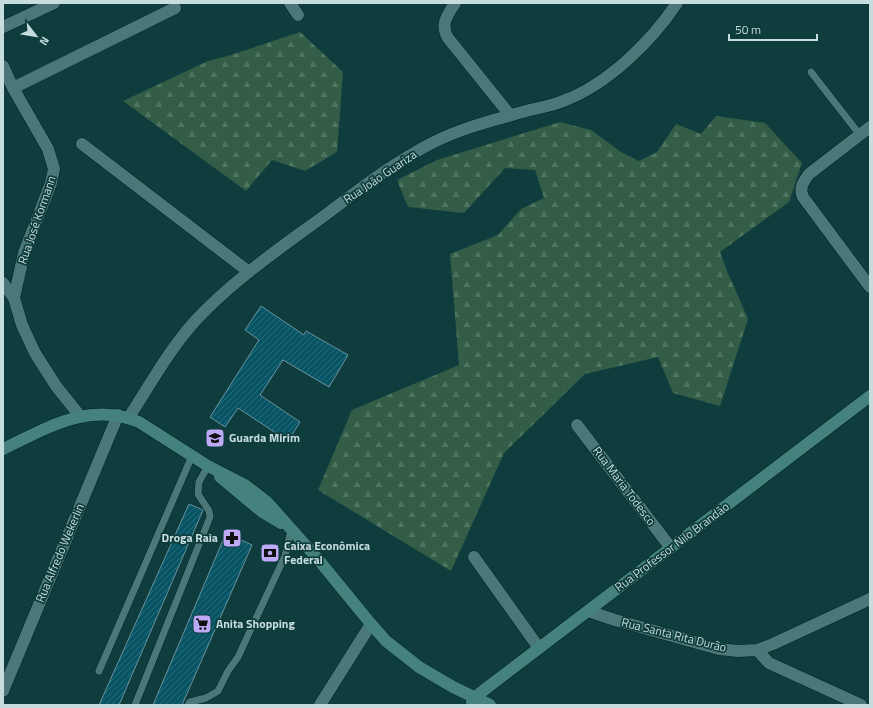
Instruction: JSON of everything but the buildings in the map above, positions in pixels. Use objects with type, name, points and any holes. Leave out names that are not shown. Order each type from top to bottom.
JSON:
[{"type":"main road","name":"Rua Professor Nilo Brandão","points":[[472,701],[539,648],[870,396]]},
{"type":"main road","points":[[3,449],[56,424],[80,416],[100,414],[123,416],[148,426],[208,466],[245,485],[267,502],[317,558],[371,624],[392,645],[419,668],[472,701],[490,705]]},
{"type":"street","points":[[3,27],[54,3]]},
{"type":"street","points":[[290,3],[298,15]]},
{"type":"street","points":[[455,3],[444,24],[444,31],[510,115]]},
{"type":"street","name":"Rua João Guariza","points":[[123,416],[184,334],[207,310],[249,272],[381,174],[432,142],[457,132],[510,115],[562,102],[579,95],[597,84],[631,56],[646,41],[677,3]]},
{"type":"street","points":[[13,88],[175,8]]},
{"type":"street","name":"Rua José Kormann","points":[[3,66],[13,88],[48,149],[54,168],[52,183],[24,253],[14,298],[22,325],[35,353],[56,386],[80,416]]},
{"type":"street","points":[[870,128],[812,172],[804,180],[801,187],[803,197],[870,287]]},
{"type":"street","points":[[82,144],[249,272]]},
{"type":"street","points":[[3,283],[14,298]]},
{"type":"street","name":"Rua Alfredo Wekerlin","points":[[3,690],[123,416]]},
{"type":"street","name":"Rua Maria Todesco","points":[[577,424],[671,548]]},
{"type":"street","points":[[474,557],[539,648]]},
{"type":"street","name":"Rua Santa Rita Durão","points":[[588,611],[703,645],[738,651],[757,650],[773,644],[870,599]]},
{"type":"street","points":[[320,705],[371,624]]},
{"type":"street","points":[[757,650],[769,663],[861,705]]},
{"type":"lane","points":[[810,72],[860,135]]},
{"type":"lane","points":[[99,671],[192,456]]},
{"type":"lane","points":[[136,705],[210,517],[209,511],[198,494],[199,482],[208,466]]},
{"type":"lane","points":[[188,705],[190,702],[206,698],[218,691],[238,657],[285,556],[292,530]]},
{"type":"green space","points":[[300,32],[343,72],[337,152],[305,171],[272,160],[246,191],[123,101],[208,61]]},
{"type":"green space","points":[[716,116],[765,123],[802,163],[789,202],[720,252],[748,319],[720,406],[673,393],[658,357],[585,374],[504,453],[451,571],[318,490],[352,410],[459,365],[450,254],[498,235],[521,209],[544,198],[535,170],[505,168],[464,213],[408,207],[397,180],[437,160],[560,122],[591,130],[621,152],[639,161],[657,152],[676,124],[701,134]]},
{"type":"place","name":"Guarda Mirim","points":[[215,438]]},
{"type":"place","name":"Droga Raia","points":[[232,538]]},
{"type":"place","name":"Caixa Econômica Federal","points":[[270,553]]},
{"type":"place","name":"Anita Shopping","points":[[202,624]]}]
